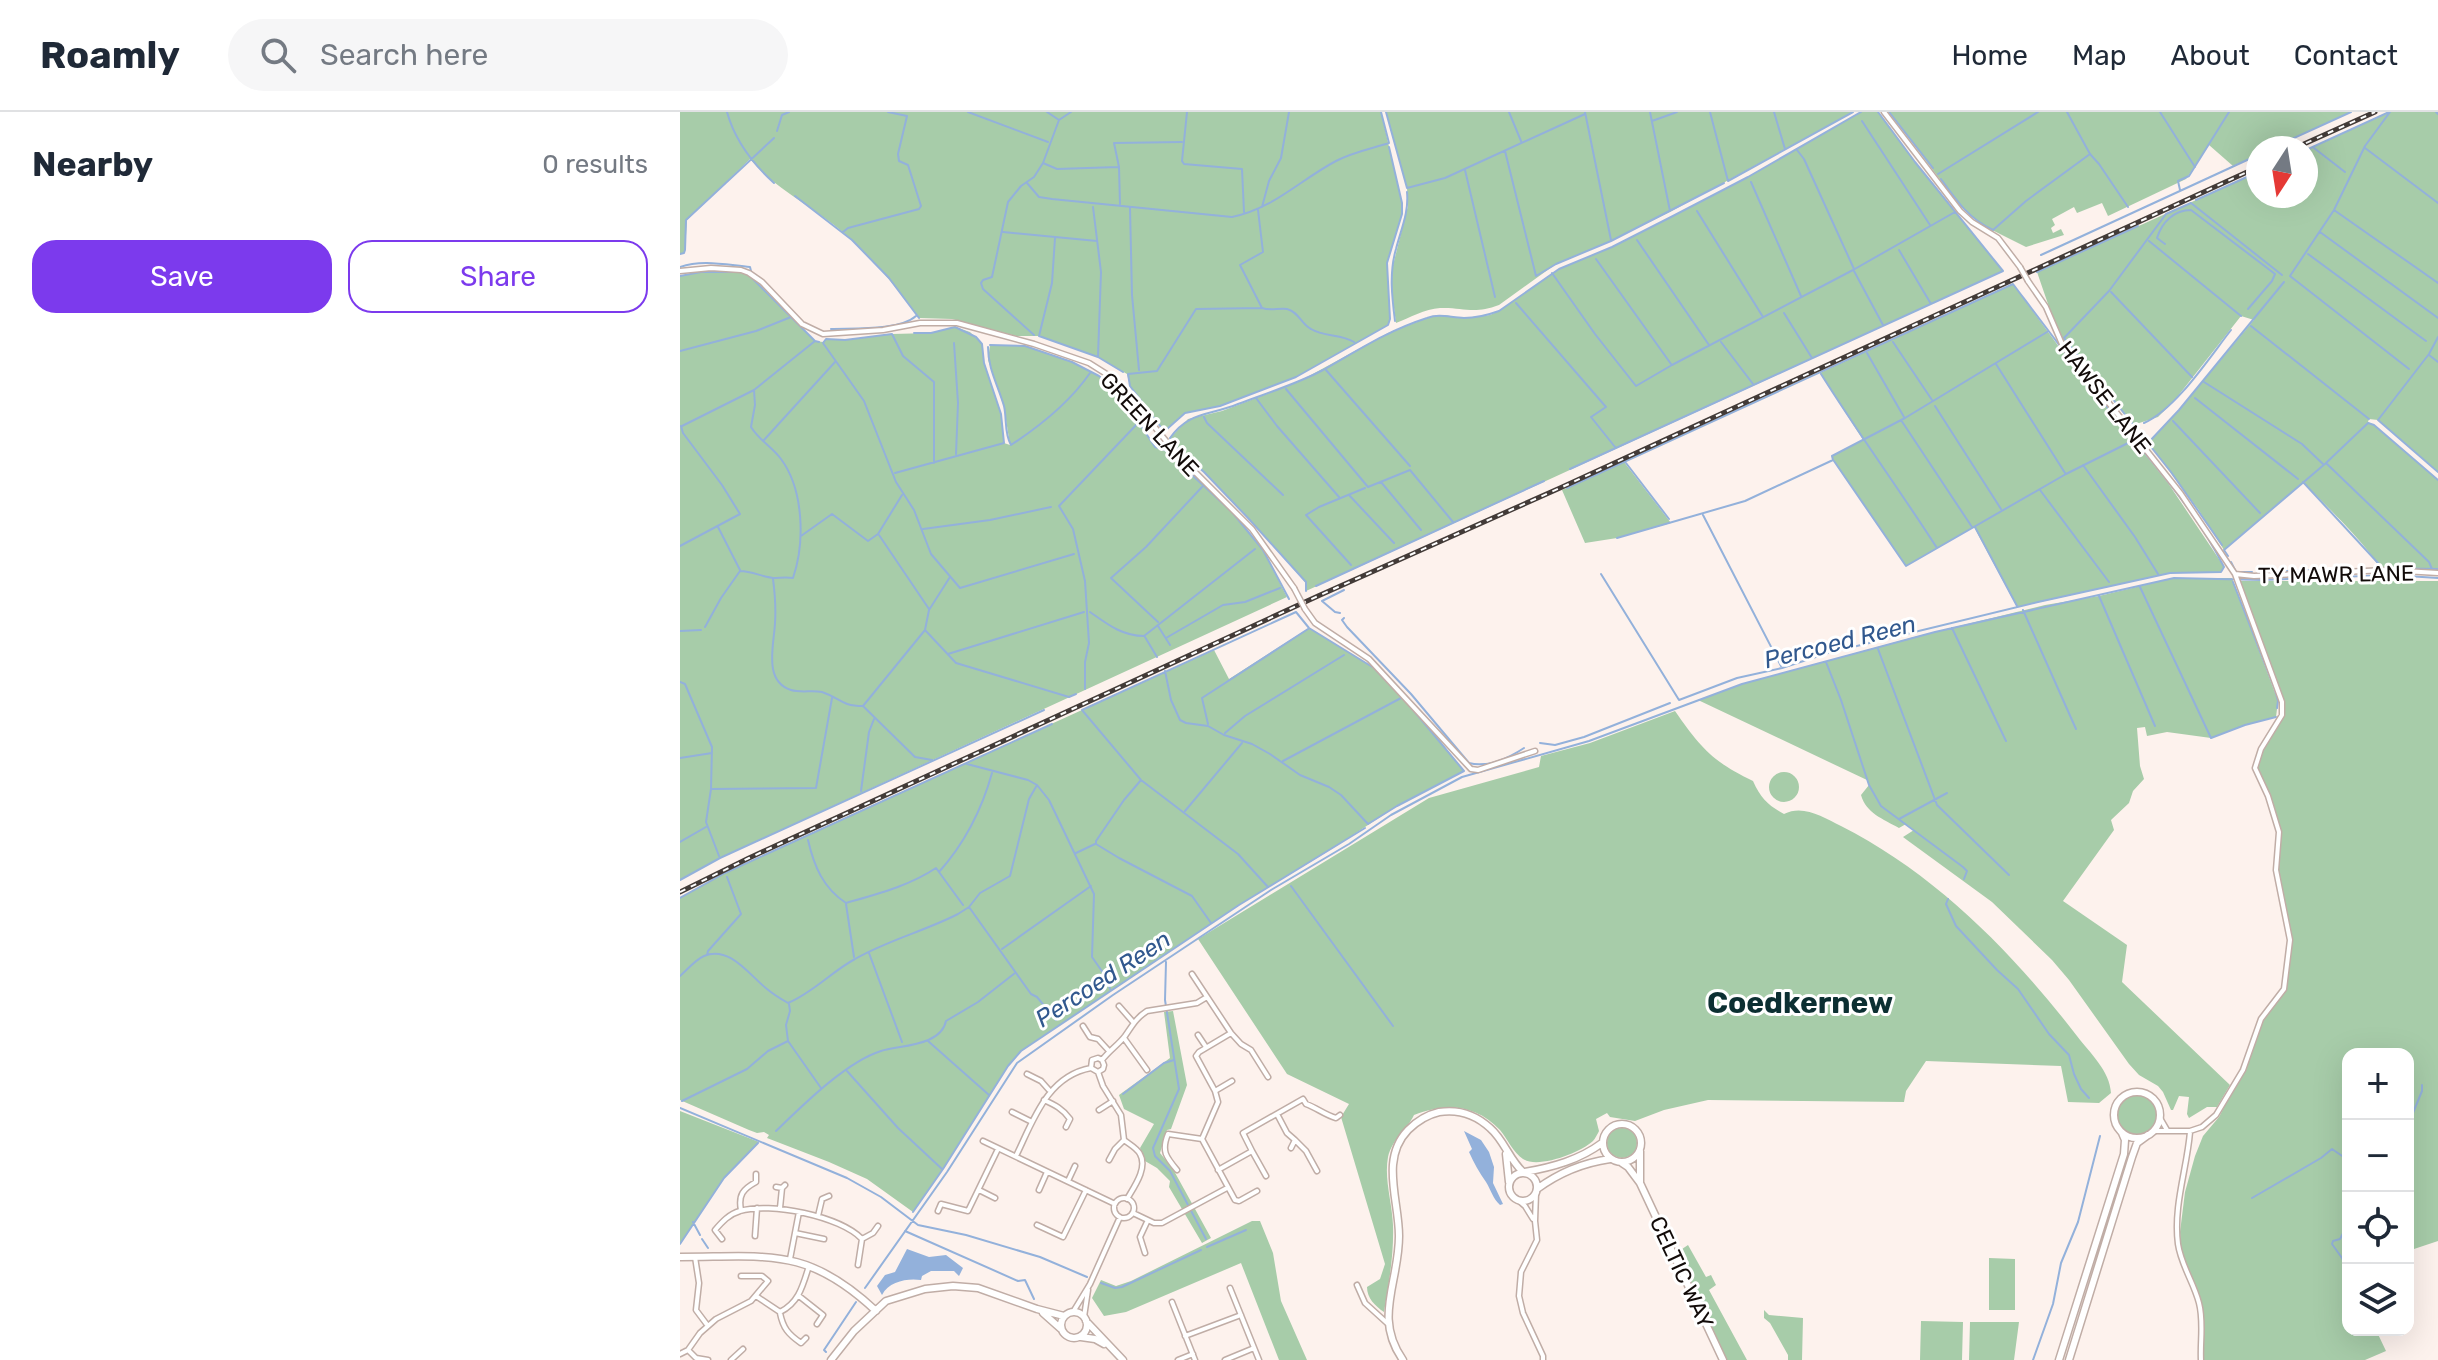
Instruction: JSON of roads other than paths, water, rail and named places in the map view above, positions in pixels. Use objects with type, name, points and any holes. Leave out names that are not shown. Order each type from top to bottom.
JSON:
[{"type":"street","name":"HAWSE LANE","points":[[1884,112],[1960,211],[1998,238],[2046,307],[2062,344],[2181,494],[2235,577],[2282,702],[2282,715],[2261,749],[2255,768],[2279,832],[2276,870],[2290,940],[2284,989],[2261,1019],[2243,1070],[2229,1097],[2216,1115],[2202,1127],[2190,1131]]},
{"type":"street","name":"GREEN LANE","points":[[680,271],[711,268],[749,273],[762,282],[802,324],[823,334],[883,330],[920,323],[957,323],[1089,363],[1116,380],[1176,453],[1252,529],[1315,623],[1369,659],[1467,766],[1473,770],[1535,751]]},
{"type":"street","name":"TY MAWR LANE","points":[[2235,577],[2387,570],[2438,573]]},
{"type":"street","points":[[1192,974],[1231,1033],[1251,1050],[1268,1077]]},
{"type":"street","points":[[1102,1060],[1124,1038],[1133,1022],[1147,1011],[1197,1003],[1207,997]]},
{"type":"street","points":[[1119,1006],[1133,1022]]},
{"type":"street","points":[[1083,1026],[1090,1037],[1101,1042],[1109,1051]]},
{"type":"street","points":[[1202,1139],[1218,1102],[1196,1056],[1231,1033]]},
{"type":"street","points":[[1198,1035],[1206,1047]]},
{"type":"street","points":[[1124,1038],[1147,1070]]},
{"type":"street","points":[[1091,1068],[1094,1059],[1102,1060]]},
{"type":"street","points":[[1098,1072],[1104,1067],[1102,1060]]},
{"type":"street","points":[[1016,1157],[1049,1090],[1082,1069],[1091,1068],[1098,1072],[1121,1115],[1124,1140],[1136,1149],[1142,1159],[1139,1177],[1127,1199]]},
{"type":"street","points":[[1027,1074],[1041,1081],[1049,1090]]},
{"type":"street","points":[[1215,1091],[1232,1081]]},
{"type":"street","points":[[2059,1360],[2124,1154],[2125,1140],[2115,1122],[2116,1105],[2127,1094],[2151,1096],[2167,1130]]},
{"type":"street","points":[[1266,1176],[1243,1133],[1303,1099],[1324,1115],[1336,1118],[1340,1115]]},
{"type":"street","points":[[1043,1100],[1062,1109],[1070,1119],[1066,1127]]},
{"type":"street","points":[[1099,1110],[1113,1101]]},
{"type":"street","points":[[1403,1360],[1392,1342],[1387,1323],[1399,1245],[1399,1220],[1391,1170],[1395,1150],[1414,1124],[1430,1115],[1451,1111],[1475,1117],[1492,1129],[1506,1152],[1535,1179],[1537,1240],[1521,1272],[1519,1296],[1543,1360]]},
{"type":"street","points":[[1012,1112],[1032,1122]]},
{"type":"street","points":[[1277,1114],[1287,1133],[1306,1151],[1317,1171]]},
{"type":"street","points":[[2069,1360],[2137,1143],[2151,1133],[2160,1118]]},
{"type":"street","points":[[1509,1182],[1514,1175],[1565,1163],[1586,1153],[1602,1143],[1609,1129],[1625,1124],[1639,1134],[1640,1149],[1633,1159],[1622,1163]]},
{"type":"street","points":[[2122,1133],[2135,1138],[2167,1130],[2190,1131],[2177,1227],[2182,1260],[2200,1309],[2201,1360]]},
{"type":"street","points":[[1177,1170],[1163,1150],[1168,1134],[1202,1139]]},
{"type":"street","points":[[1202,1139],[1235,1200],[1239,1201],[1257,1191]]},
{"type":"street","points":[[1109,1160],[1124,1140]]},
{"type":"street","points":[[1291,1148],[1295,1140]]},
{"type":"street","points":[[983,1141],[1115,1204]]},
{"type":"street","points":[[1602,1143],[1610,1159]]},
{"type":"street","points":[[938,1211],[941,1204],[968,1211],[998,1149]]},
{"type":"street","name":"CELTIC WAY","points":[[1640,1149],[1640,1183]]},
{"type":"street","points":[[1218,1170],[1252,1151]]},
{"type":"street","points":[[1506,1152],[1509,1190],[1535,1221]]},
{"type":"street","points":[[1518,1200],[1530,1200],[1537,1191],[1570,1169],[1590,1161],[1610,1159]]},
{"type":"street","name":"CELTIC WAY","points":[[1610,1159],[1628,1167],[1640,1183],[1723,1360]]},
{"type":"street","points":[[1068,1181],[1075,1166]]},
{"type":"street","points":[[1039,1190],[1047,1172]]},
{"type":"street","points":[[741,1210],[740,1195],[756,1182],[756,1174]]},
{"type":"street","points":[[780,1208],[781,1187]]},
{"type":"street","points":[[1133,1213],[1148,1221],[1162,1223],[1227,1188]]},
{"type":"street","points":[[978,1190],[995,1198]]},
{"type":"street","points":[[1037,1225],[1063,1237],[1086,1190]]},
{"type":"street","points":[[818,1217],[822,1199],[829,1196]]},
{"type":"street","points":[[1127,1199],[1115,1204],[1114,1210],[1120,1217],[1133,1213]]},
{"type":"street","points":[[1127,1199],[1133,1206],[1133,1213]]},
{"type":"street","points":[[755,1236],[757,1208]]},
{"type":"street","points":[[722,1239],[715,1230],[724,1220],[741,1210],[757,1208],[780,1208],[818,1217],[851,1230],[862,1239]]},
{"type":"street","points":[[790,1259],[799,1212]]},
{"type":"street","points":[[831,1360],[854,1331],[884,1305],[935,1287],[969,1287],[1064,1316],[1073,1312],[1090,1284],[1120,1217]]},
{"type":"street","points":[[1145,1253],[1140,1237],[1148,1221]]},
{"type":"street","points":[[862,1239],[878,1226]]},
{"type":"street","points":[[795,1233],[824,1239]]},
{"type":"street","points":[[858,1265],[862,1239]]},
{"type":"street","points":[[680,1257],[790,1259],[810,1265],[845,1284],[876,1311]]},
{"type":"street","points":[[695,1257],[699,1283],[696,1310],[708,1326]]},
{"type":"street","points":[[780,1312],[799,1296],[810,1265]]},
{"type":"street","points":[[680,1354],[688,1350],[708,1326],[756,1296],[771,1280],[762,1276],[741,1276]]},
{"type":"street","points":[[1078,1337],[1084,1332],[1090,1284]]},
{"type":"street","points":[[1357,1285],[1365,1303],[1387,1323]]},
{"type":"street","points":[[1230,1288],[1259,1360]]},
{"type":"street","points":[[756,1296],[780,1312],[788,1334],[801,1343],[806,1338]]},
{"type":"street","points":[[799,1296],[823,1315],[817,1324]]},
{"type":"street","points":[[1172,1302],[1194,1357],[1178,1360]]},
{"type":"street","points":[[1037,1309],[1068,1336],[1095,1339],[1111,1347]]},
{"type":"street","points":[[1073,1312],[1085,1319],[1123,1360]]},
{"type":"street","points":[[1185,1336],[1241,1315]]},
{"type":"street","points":[[1061,1329],[1064,1316]]},
{"type":"street","points":[[1225,1360],[1254,1348]]},
{"type":"street","points":[[731,1360],[743,1349]]},
{"type":"street","points":[[688,1350],[696,1358],[706,1360]]},
{"type":"water","points":[[1464,1131],[1481,1140],[1489,1152],[1494,1167],[1493,1183],[1503,1204],[1496,1200],[1475,1164]]},
{"type":"water","points":[[907,1249],[929,1257],[946,1255],[963,1268],[959,1276],[954,1271],[931,1271],[921,1280],[889,1286],[882,1295],[877,1286],[885,1275],[895,1272]]},
{"type":"waterway","points":[[727,112],[745,151],[774,183]]},
{"type":"waterway","points":[[777,131],[782,115],[789,112]]},
{"type":"waterway","points":[[843,232],[921,206],[908,165],[899,161],[907,116],[888,112]]},
{"type":"waterway","points":[[968,112],[1048,142]]},
{"type":"waterway","points":[[1047,112],[1059,120]]},
{"type":"waterway","points":[[1034,335],[983,289],[981,283],[992,277],[1008,202],[1021,186],[1034,177],[1043,163],[1059,120],[1071,112]]},
{"type":"waterway","points":[[1187,112],[1182,161],[1184,164],[1242,169],[1244,212]]},
{"type":"waterway","points":[[1262,207],[1269,181],[1281,158],[1289,112]]},
{"type":"waterway","points":[[1027,183],[1039,197],[1232,217],[1260,208],[1342,158],[1389,143],[1381,112]]},
{"type":"waterway","points":[[1386,112],[1407,188],[1445,178],[1585,114]]},
{"type":"waterway","points":[[1509,112],[1521,141]]},
{"type":"waterway","points":[[1585,112],[1611,240]]},
{"type":"waterway","points":[[1650,112],[1670,211]]},
{"type":"waterway","points":[[1652,121],[1677,112]]},
{"type":"waterway","points":[[1710,112],[1728,181],[1853,112]]},
{"type":"waterway","points":[[1774,112],[1785,149]]},
{"type":"waterway","points":[[1306,591],[1306,582],[1248,518],[1172,444],[1170,438],[1177,429],[1200,415],[1303,380],[1413,323],[1436,316],[1468,318],[1499,311],[1559,269],[1612,247],[1748,177],[1861,112]]},
{"type":"waterway","points":[[1570,469],[2003,271],[1878,112]]},
{"type":"waterway","points":[[1889,112],[1933,168]]},
{"type":"waterway","points":[[1938,174],[2038,112]]},
{"type":"waterway","points":[[2067,112],[2090,154],[2128,207]]},
{"type":"waterway","points":[[2160,112],[2195,167]]},
{"type":"waterway","points":[[2180,190],[2178,181],[2189,176],[2229,112]]},
{"type":"waterway","points":[[2298,136],[2351,112]]},
{"type":"waterway","points":[[2318,145],[2389,112]]},
{"type":"waterway","points":[[2390,112],[2365,146],[2334,210],[2290,276],[2409,369]]},
{"type":"waterway","points":[[1862,121],[1930,225]]},
{"type":"waterway","points":[[680,254],[685,250],[686,220],[774,138]]},
{"type":"waterway","points":[[1120,204],[1119,167],[1114,143],[1182,142]]},
{"type":"waterway","points":[[1262,308],[1196,309],[1157,371],[1128,374],[1130,386],[1163,430],[1185,413],[1220,406],[1296,377],[1388,325],[1387,263],[1402,214],[1389,147]]},
{"type":"waterway","points":[[2365,148],[2438,203]]},
{"type":"waterway","points":[[1797,150],[1804,159],[1854,269]]},
{"type":"waterway","points":[[1505,151],[1536,276],[1724,183]]},
{"type":"waterway","points":[[2318,151],[2345,172]]},
{"type":"waterway","points":[[1941,179],[1970,215],[1993,230],[2026,201],[2090,154]]},
{"type":"waterway","points":[[2041,255],[2246,161]]},
{"type":"waterway","points":[[1043,163],[1057,169],[1118,167]]},
{"type":"waterway","points":[[1465,170],[1495,297]]},
{"type":"waterway","points":[[2196,200],[2246,177]]},
{"type":"waterway","points":[[1751,182],[1801,296]]},
{"type":"waterway","points":[[1395,321],[1392,267],[1406,214],[1407,192]]},
{"type":"waterway","points":[[795,196],[852,240],[889,278],[919,318]]},
{"type":"waterway","points":[[2222,545],[2171,472],[2064,338],[2109,291],[2166,214],[2191,203],[2282,275]]},
{"type":"waterway","points":[[1093,207],[1101,272],[1098,356]]},
{"type":"waterway","points":[[1130,208],[1132,295],[1139,370]]},
{"type":"waterway","points":[[1258,210],[1263,252],[1240,265],[1262,308],[1287,309],[1316,332],[1354,342]]},
{"type":"waterway","points":[[2165,244],[2157,238],[2165,222],[2179,212],[2191,210],[2275,274],[2248,309]]},
{"type":"waterway","points":[[2334,210],[2438,283]]},
{"type":"waterway","points":[[1697,211],[1763,317]]},
{"type":"waterway","points":[[1552,273],[1636,386],[1955,212]]},
{"type":"waterway","points":[[2037,272],[2138,226]]},
{"type":"waterway","points":[[1003,232],[1097,241]]},
{"type":"waterway","points":[[2320,232],[2438,318]]},
{"type":"waterway","points":[[1055,238],[1052,283],[1039,336],[1098,357],[1123,372]]},
{"type":"waterway","points":[[1637,240],[1709,345]]},
{"type":"waterway","points":[[2149,241],[2241,316]]},
{"type":"waterway","points":[[1899,250],[1931,304]]},
{"type":"waterway","points":[[2308,254],[2426,341]]},
{"type":"waterway","points":[[1596,259],[1671,364]]},
{"type":"waterway","points":[[680,267],[715,263],[750,267],[751,271]]},
{"type":"waterway","points":[[1854,271],[1883,325]]},
{"type":"waterway","points":[[680,276],[701,272],[737,272]]},
{"type":"waterway","points":[[749,275],[819,342]]},
{"type":"waterway","points":[[2148,443],[2284,282]]},
{"type":"waterway","points":[[1567,488],[2013,284],[2174,489],[2224,567],[2221,572],[2170,573],[1828,653],[1737,678],[1679,700],[1601,574]]},
{"type":"waterway","points":[[2111,292],[2192,377]]},
{"type":"waterway","points":[[1516,303],[1606,407],[1591,417],[1615,447]]},
{"type":"waterway","points":[[1784,313],[1812,358]]},
{"type":"waterway","points":[[831,329],[888,326],[916,316]]},
{"type":"waterway","points":[[680,351],[756,331],[791,317]]},
{"type":"waterway","points":[[2251,326],[2369,419]]},
{"type":"waterway","points":[[895,473],[1004,443],[1001,414],[984,363],[982,344],[976,337],[955,327],[931,333],[914,333]]},
{"type":"waterway","points":[[2144,423],[2180,395],[2231,330]]},
{"type":"waterway","points":[[1617,538],[1745,501],[1833,460],[1832,456],[1905,418],[2047,332]]},
{"type":"waterway","points":[[934,463],[934,382],[903,356],[892,334],[845,340],[826,339],[823,343],[864,401],[896,482],[914,510],[931,554],[960,588],[1074,554]]},
{"type":"waterway","points":[[2438,337],[2429,354],[2378,420],[2438,472]]},
{"type":"waterway","points":[[682,426],[754,390],[815,341]]},
{"type":"waterway","points":[[1721,342],[1753,384]]},
{"type":"waterway","points":[[1893,342],[1932,400]]},
{"type":"waterway","points":[[954,343],[958,403],[956,454]]},
{"type":"waterway","points":[[990,345],[1025,346],[1072,362],[1099,376],[1118,391],[1155,447],[1165,450],[1232,512],[1263,550],[1289,599]]},
{"type":"waterway","points":[[988,347],[1011,445],[1054,413],[1090,373]]},
{"type":"waterway","points":[[1867,353],[1904,417]]},
{"type":"waterway","points":[[2429,355],[2438,362]]},
{"type":"waterway","points":[[764,440],[835,362]]},
{"type":"waterway","points":[[1996,364],[2065,473]]},
{"type":"waterway","points":[[1326,370],[1410,466]]},
{"type":"waterway","points":[[1821,374],[1937,548]]},
{"type":"waterway","points":[[2204,382],[2302,444],[2323,464]]},
{"type":"waterway","points":[[1286,389],[1368,487],[1410,470],[1453,522]]},
{"type":"waterway","points":[[705,627],[740,571],[773,578],[793,578],[797,564],[801,533],[798,501],[789,472],[781,459],[751,427],[754,390]]},
{"type":"waterway","points":[[1256,398],[1339,497]]},
{"type":"waterway","points":[[2195,398],[2298,479]]},
{"type":"waterway","points":[[1935,406],[2001,509]]},
{"type":"waterway","points":[[1204,417],[1283,495]]},
{"type":"waterway","points":[[1901,420],[1972,527]]},
{"type":"waterway","points":[[2173,421],[2260,513]]},
{"type":"waterway","points":[[1085,689],[1089,643],[1085,581],[1073,529],[1059,506],[1138,423]]},
{"type":"waterway","points":[[2228,556],[2224,550],[2368,423],[2438,480]]},
{"type":"waterway","points":[[680,546],[740,514],[681,426]]},
{"type":"waterway","points":[[1834,461],[1906,566],[2066,474],[2134,440]]},
{"type":"waterway","points":[[1626,463],[1669,519]]},
{"type":"waterway","points":[[2326,463],[2429,562],[2432,569]]},
{"type":"waterway","points":[[2083,465],[2158,574]]},
{"type":"waterway","points":[[1316,586],[1544,481]]},
{"type":"waterway","points":[[1381,482],[1421,530]]},
{"type":"waterway","points":[[2303,482],[2378,563]]},
{"type":"waterway","points":[[1158,622],[1111,578],[1146,547],[1202,487]]},
{"type":"waterway","points":[[1351,565],[1306,515],[1365,488]]},
{"type":"waterway","points":[[2040,490],[2109,582]]},
{"type":"waterway","points":[[801,536],[832,514],[868,541],[878,534],[902,495]]},
{"type":"waterway","points":[[1349,495],[1394,543]]},
{"type":"waterway","points":[[923,529],[990,520],[1051,507]]},
{"type":"waterway","points":[[1703,515],[1781,666]]},
{"type":"waterway","points":[[718,527],[740,570]]},
{"type":"waterway","points":[[1975,527],[2017,606]]},
{"type":"waterway","points":[[879,535],[929,609]]},
{"type":"waterway","points":[[1090,612],[1122,632],[1144,636],[1255,549]]},
{"type":"waterway","points":[[2231,562],[2236,572],[2252,572]]},
{"type":"waterway","points":[[2379,568],[2438,569]]},
{"type":"waterway","points":[[2260,572],[2339,569]]},
{"type":"waterway","name":"Percoed Reen","points":[[865,1288],[947,1172],[1017,1063],[1271,890],[1391,815],[1462,777],[1589,741],[1742,684],[1935,632],[2174,578],[2262,580],[2391,575],[2438,578]]},
{"type":"waterway","points":[[863,706],[925,630],[929,610],[950,577]]},
{"type":"waterway","points":[[773,579],[775,612],[772,661],[773,671],[782,685],[795,691],[822,692],[845,703],[863,706],[915,757],[932,760]]},
{"type":"waterway","points":[[2233,582],[2275,690],[2277,708]]},
{"type":"waterway","points":[[2140,587],[2211,738],[2276,717]]},
{"type":"waterway","points":[[1166,638],[1223,605],[1245,602],[1280,588]]},
{"type":"waterway","points":[[1340,613],[1322,601],[1344,590]]},
{"type":"waterway","points":[[2099,596],[2155,726]]},
{"type":"waterway","points":[[2023,610],[2076,729]]},
{"type":"waterway","points":[[948,654],[1084,612]]},
{"type":"waterway","points":[[1268,887],[1238,854],[1141,780],[1082,710],[1296,612],[1309,628],[1374,668],[1393,688]]},
{"type":"waterway","points":[[1344,618],[1342,620],[1347,627],[1411,694],[1469,763],[1498,761],[1524,748]]},
{"type":"waterway","points":[[1158,626],[1170,645]]},
{"type":"waterway","points":[[1952,628],[2006,741]]},
{"type":"waterway","points":[[1208,724],[1202,698],[1308,629]]},
{"type":"waterway","points":[[680,631],[701,630]]},
{"type":"waterway","points":[[925,630],[956,663],[1069,697],[1076,694]]},
{"type":"waterway","points":[[1145,637],[1157,657]]},
{"type":"waterway","points":[[1878,649],[1937,805],[2009,875]]},
{"type":"waterway","points":[[1225,733],[1245,716],[1344,655]]},
{"type":"waterway","points":[[1826,662],[1869,785],[1881,806],[1963,867],[1967,871],[1964,879]]},
{"type":"waterway","points":[[1165,671],[1171,700],[1180,720],[1208,726],[1252,744],[1300,775],[1341,795],[1368,824],[1464,771],[1409,705]]},
{"type":"waterway","points":[[680,682],[685,684],[712,747],[706,822],[719,856]]},
{"type":"waterway","points":[[711,789],[816,788],[832,698]]},
{"type":"waterway","points":[[1283,761],[1401,698]]},
{"type":"waterway","points":[[1540,743],[1555,745],[1584,737],[1670,703]]},
{"type":"waterway","points":[[680,880],[720,858],[1044,710]]},
{"type":"waterway","points":[[861,791],[869,732],[874,719]]},
{"type":"waterway","points":[[680,898],[725,873],[1052,724]]},
{"type":"waterway","points":[[1185,811],[1242,743]]},
{"type":"waterway","points":[[680,758],[712,753]]},
{"type":"waterway","points":[[967,764],[1028,780],[1037,785],[1049,800],[1094,894],[1092,957],[1110,989]]},
{"type":"waterway","points":[[963,905],[939,872],[971,826],[992,773]]},
{"type":"waterway","points":[[1141,780],[1124,800],[1096,844],[1192,896],[1211,923]]},
{"type":"waterway","points":[[680,976],[704,956],[722,955],[731,958],[788,1003],[868,952],[958,914],[969,907],[980,893],[1010,876],[1029,799],[1037,785]]},
{"type":"waterway","points":[[1899,819],[1947,793]]},
{"type":"waterway","points":[[680,842],[706,827]]},
{"type":"waterway","name":"Percoed Reen","points":[[913,1212],[1008,1066],[1021,1051],[1239,905],[1365,828]]},
{"type":"waterway","points":[[808,840],[821,876],[846,903],[904,885],[936,868],[939,872]]},
{"type":"waterway","points":[[1076,853],[1095,844]]},
{"type":"waterway","points":[[707,955],[741,914],[727,877]]},
{"type":"waterway","points":[[1002,949],[1091,886]]},
{"type":"waterway","points":[[1291,886],[1393,1026]]},
{"type":"waterway","points":[[1948,899],[1946,904],[1956,926],[2018,989],[2049,1034],[2069,1055],[2074,1074],[2089,1098]]},
{"type":"waterway","points":[[846,904],[854,957]]},
{"type":"waterway","points":[[969,907],[1031,994],[1056,1020]]},
{"type":"waterway","points":[[869,953],[902,1042]]},
{"type":"waterway","points":[[1166,962],[1165,1000],[1179,1089],[1153,1148],[1155,1156],[1170,1171],[1206,1239]]},
{"type":"waterway","points":[[776,1131],[854,1064],[881,1051],[929,1040],[943,1029],[946,1021],[978,1002],[1015,973]]},
{"type":"waterway","points":[[682,1101],[747,1069],[768,1051],[788,1041],[786,1025],[789,1004]]},
{"type":"waterway","points":[[788,1041],[821,1088]]},
{"type":"waterway","points":[[928,1041],[989,1095]]},
{"type":"waterway","points":[[1123,1094],[1164,1063],[1174,1060]]},
{"type":"waterway","points":[[847,1071],[898,1128],[942,1169]]},
{"type":"waterway","points":[[2410,1120],[2422,1085]]},
{"type":"waterway","points":[[680,1108],[847,1178],[881,1197],[918,1225],[966,1235],[1040,1257],[1087,1277]]},
{"type":"waterway","points":[[2033,1360],[2053,1304],[2061,1263],[2078,1222],[2100,1136]]},
{"type":"waterway","points":[[680,1244],[724,1178],[758,1143]]},
{"type":"waterway","points":[[2252,1198],[2332,1149],[2342,1156]]},
{"type":"waterway","points":[[693,1222],[700,1235]]},
{"type":"waterway","points":[[1207,1247],[1246,1230]]},
{"type":"waterway","points":[[905,1231],[1018,1281],[1025,1280],[1034,1299]]},
{"type":"waterway","points":[[2342,1235],[2332,1244],[2342,1258]]},
{"type":"waterway","points":[[702,1239],[708,1248]]},
{"type":"waterway","points":[[1101,1283],[1122,1287],[1201,1250]]},
{"type":"waterway","points":[[826,1352],[824,1350],[856,1302]]},
{"type":"railway","points":[[2318,138],[2375,112]]},
{"type":"railway","points":[[680,892],[1318,596],[2246,173]]},
{"type":"district","name":"Coedkernew","points":[[1800,1003]]}]
